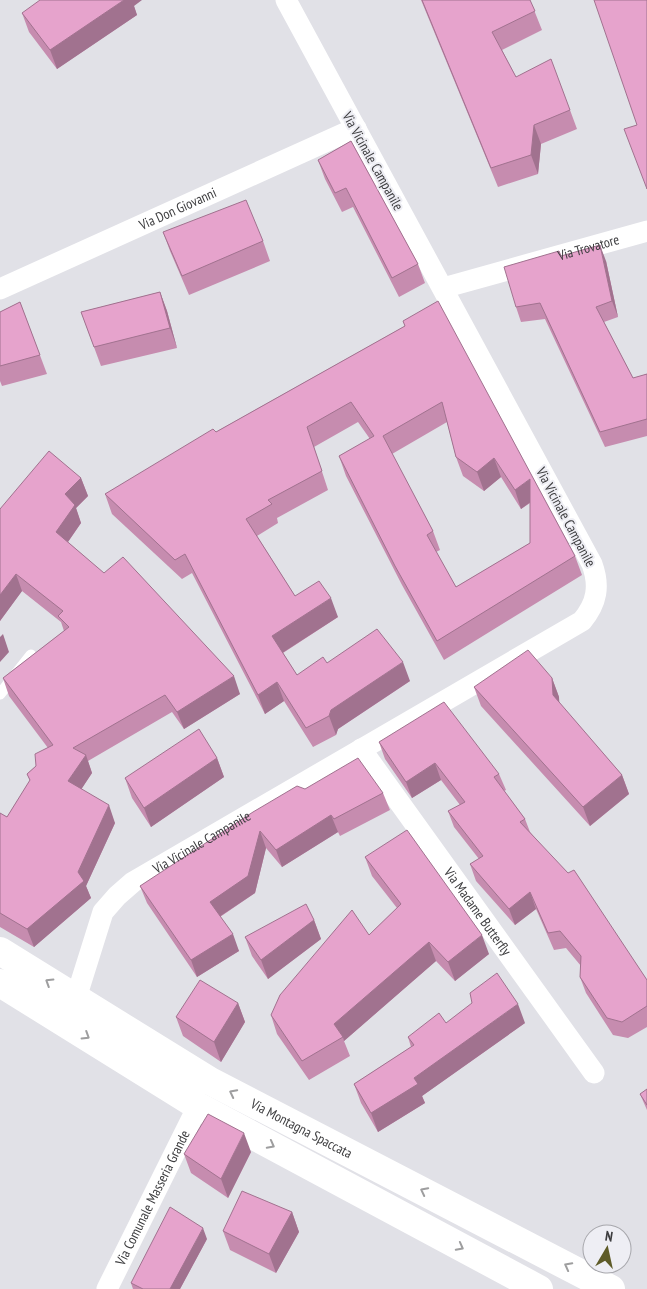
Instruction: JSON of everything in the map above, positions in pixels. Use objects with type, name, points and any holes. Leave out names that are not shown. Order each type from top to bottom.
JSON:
[{"type":"main road","name":"Via Montagna Spaccata","points":[[0,951],[210,1081],[611,1289]]},
{"type":"main road","name":"Via Montagna Spaccata","points":[[0,982],[198,1106],[539,1289]]},
{"type":"street","name":"Via Vicinale Campanile","points":[[76,998],[103,912],[133,882],[582,621],[594,602],[597,589],[592,564],[286,0]]},
{"type":"street","name":"Via Don Giovanni","points":[[0,289],[356,128]]},
{"type":"street","name":"Via Trovatore","points":[[442,288],[647,231]]},
{"type":"street","name":"Via Madame Butterfly","points":[[361,749],[594,1073]]},
{"type":"street","name":"Via Comunale Masseria Grande","points":[[107,1289],[198,1106]]},
{"type":"lane","points":[[0,694],[31,655]]},
{"type":"building","points":[[40,0],[124,0],[50,50],[22,13]]},
{"type":"building","points":[[422,0],[530,0],[535,11],[492,32],[516,77],[551,59],[570,110],[534,125],[531,155],[491,168]]},
{"type":"building","points":[[594,0],[647,0],[647,189],[624,129],[637,125]]},
{"type":"building","points":[[351,141],[418,264],[392,278],[346,188],[335,193],[318,160]]},
{"type":"building","points":[[246,200],[263,241],[182,276],[163,232]]},
{"type":"building","points":[[600,245],[612,301],[596,307],[633,378],[647,374],[647,419],[600,432],[540,303],[516,307],[504,267],[559,251],[561,256]]},
{"type":"building","points":[[160,292],[170,328],[94,347],[81,312]]},
{"type":"building","points":[[438,301],[575,556],[437,641],[395,566],[339,456],[374,436],[351,402],[307,427],[322,471],[268,500],[272,504],[246,519],[295,596],[319,581],[331,598],[272,636],[297,675],[323,657],[327,663],[377,629],[403,662],[331,710],[329,716],[306,728],[277,682],[258,695],[185,554],[175,560],[105,494],[213,429],[216,432],[405,326],[403,321]],"holes":[[[442,402],[456,457],[477,472],[494,458],[515,490],[530,479],[530,543],[456,587],[427,535],[433,531],[383,436]]]},
{"type":"building","points":[[20,302],[40,355],[0,366],[0,312]]},
{"type":"building","points":[[49,451],[81,478],[65,494],[75,505],[56,532],[104,573],[123,557],[234,676],[177,712],[165,695],[73,748],[86,755],[68,781],[109,805],[78,872],[84,881],[27,929],[0,913],[0,813],[7,817],[30,780],[27,774],[36,766],[35,754],[53,745],[3,678],[69,627],[58,616],[63,611],[16,574],[0,595],[0,509]]},
{"type":"building","points":[[528,650],[552,678],[553,695],[622,775],[583,807],[474,687]]},
{"type":"building","points":[[444,702],[499,774],[494,777],[525,819],[520,822],[568,873],[574,870],[647,980],[647,1006],[622,1022],[607,1018],[580,977],[581,956],[560,931],[548,933],[530,892],[509,909],[470,864],[483,856],[448,811],[465,802],[435,763],[406,782],[379,742]]},
{"type":"building","points":[[199,729],[217,758],[144,808],[125,778]]},
{"type":"building","points":[[358,758],[383,793],[334,819],[331,815],[276,850],[260,831],[248,876],[210,902],[233,934],[191,960],[140,886],[253,812],[297,786],[305,789]]},
{"type":"building","points":[[407,830],[482,935],[448,962],[429,942],[334,1024],[343,1037],[302,1061],[271,1015],[280,995],[352,910],[369,935],[401,904],[365,857]]},
{"type":"building","points":[[306,904],[314,920],[261,960],[245,937]]},
{"type":"building","points":[[497,973],[518,1004],[414,1078],[418,1084],[371,1113],[354,1084],[414,1045],[408,1037],[439,1013],[446,1023],[472,1003],[470,993]]},
{"type":"building","points":[[200,980],[238,1003],[214,1042],[176,1017]]},
{"type":"building","points":[[647,1089],[647,1105],[640,1094]]},
{"type":"building","points":[[208,1114],[244,1133],[221,1179],[184,1154]]},
{"type":"building","points":[[242,1191],[292,1212],[269,1254],[223,1231]]},
{"type":"building","points":[[170,1207],[203,1228],[170,1289],[143,1289],[131,1283]]}]
